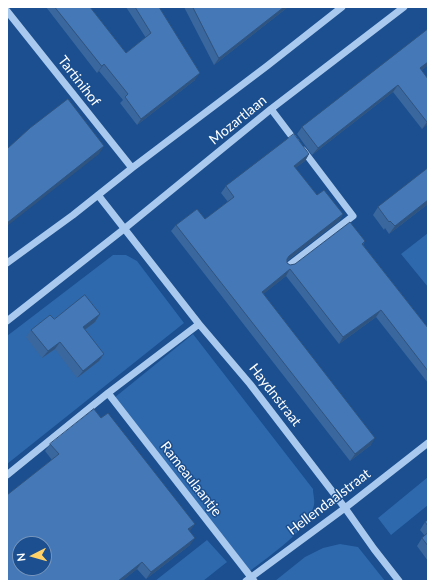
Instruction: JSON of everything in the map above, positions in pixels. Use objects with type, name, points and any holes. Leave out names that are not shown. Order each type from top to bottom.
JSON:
[{"type":"street","name":"Mozartlaan","points":[[7,321],[124,229],[271,109],[404,7]]},
{"type":"street","name":"Mozartlaan","points":[[7,263],[98,196],[132,168],[267,66],[339,8]]},
{"type":"street","name":"Tartinihof","points":[[7,10],[132,168]]},
{"type":"street","points":[[271,109],[353,216],[287,267]]},
{"type":"street","points":[[98,196],[124,229]]},
{"type":"street","name":"Haydnstraat","points":[[124,229],[199,324],[248,381],[399,581]]},
{"type":"street","points":[[7,475],[108,393],[199,324]]},
{"type":"street","name":"Rameaulaantje","points":[[108,393],[250,580]]},
{"type":"street","name":"Hellendaalstraat","points":[[250,580],[428,443]]},
{"type":"shaded area","points":[[428,233],[428,287],[401,254]]},
{"type":"shaded area","points":[[113,255],[126,255],[137,261],[184,323],[7,464],[7,336]]},
{"type":"shaded area","points":[[193,334],[313,489],[314,505],[305,524],[287,542],[250,571],[114,398]]},
{"type":"shaded area","points":[[428,477],[428,505],[391,535],[378,518]]},
{"type":"shaded area","points":[[207,540],[227,562],[203,581],[155,581]]},
{"type":"shaded area","points":[[340,544],[358,547],[385,581],[275,581],[305,557],[323,548]]},
{"type":"building","points":[[55,7],[90,7],[126,53],[151,33],[135,7],[159,7],[200,73],[141,119],[125,97],[128,94],[104,64],[102,66]]},
{"type":"building","points":[[193,7],[284,7],[219,58]]},
{"type":"building","points":[[428,29],[428,62],[420,68],[428,79],[428,121],[427,122],[398,85],[318,148],[302,127]]},
{"type":"building","points":[[68,99],[104,146],[7,223],[7,147],[8,148],[30,128]]},
{"type":"building","points":[[294,134],[309,154],[294,166],[317,195],[324,190],[343,214],[289,256],[287,263],[290,265],[295,264],[350,222],[365,241],[362,244],[428,328],[428,371],[381,310],[343,337],[290,269],[262,292],[375,438],[355,454],[176,225],[197,209],[205,219],[234,197],[226,186]]},
{"type":"building","points":[[428,168],[428,200],[395,226],[390,221],[389,222],[378,207]]},
{"type":"building","points":[[85,295],[100,314],[83,327],[104,354],[83,371],[60,342],[48,351],[31,330],[50,315],[54,319]]},
{"type":"building","points":[[94,409],[101,418],[108,413],[195,524],[188,529],[195,538],[151,572],[142,562],[118,581],[7,581],[7,495],[59,454],[50,444]]},
{"type":"building","points":[[428,533],[428,546],[422,538]]}]
